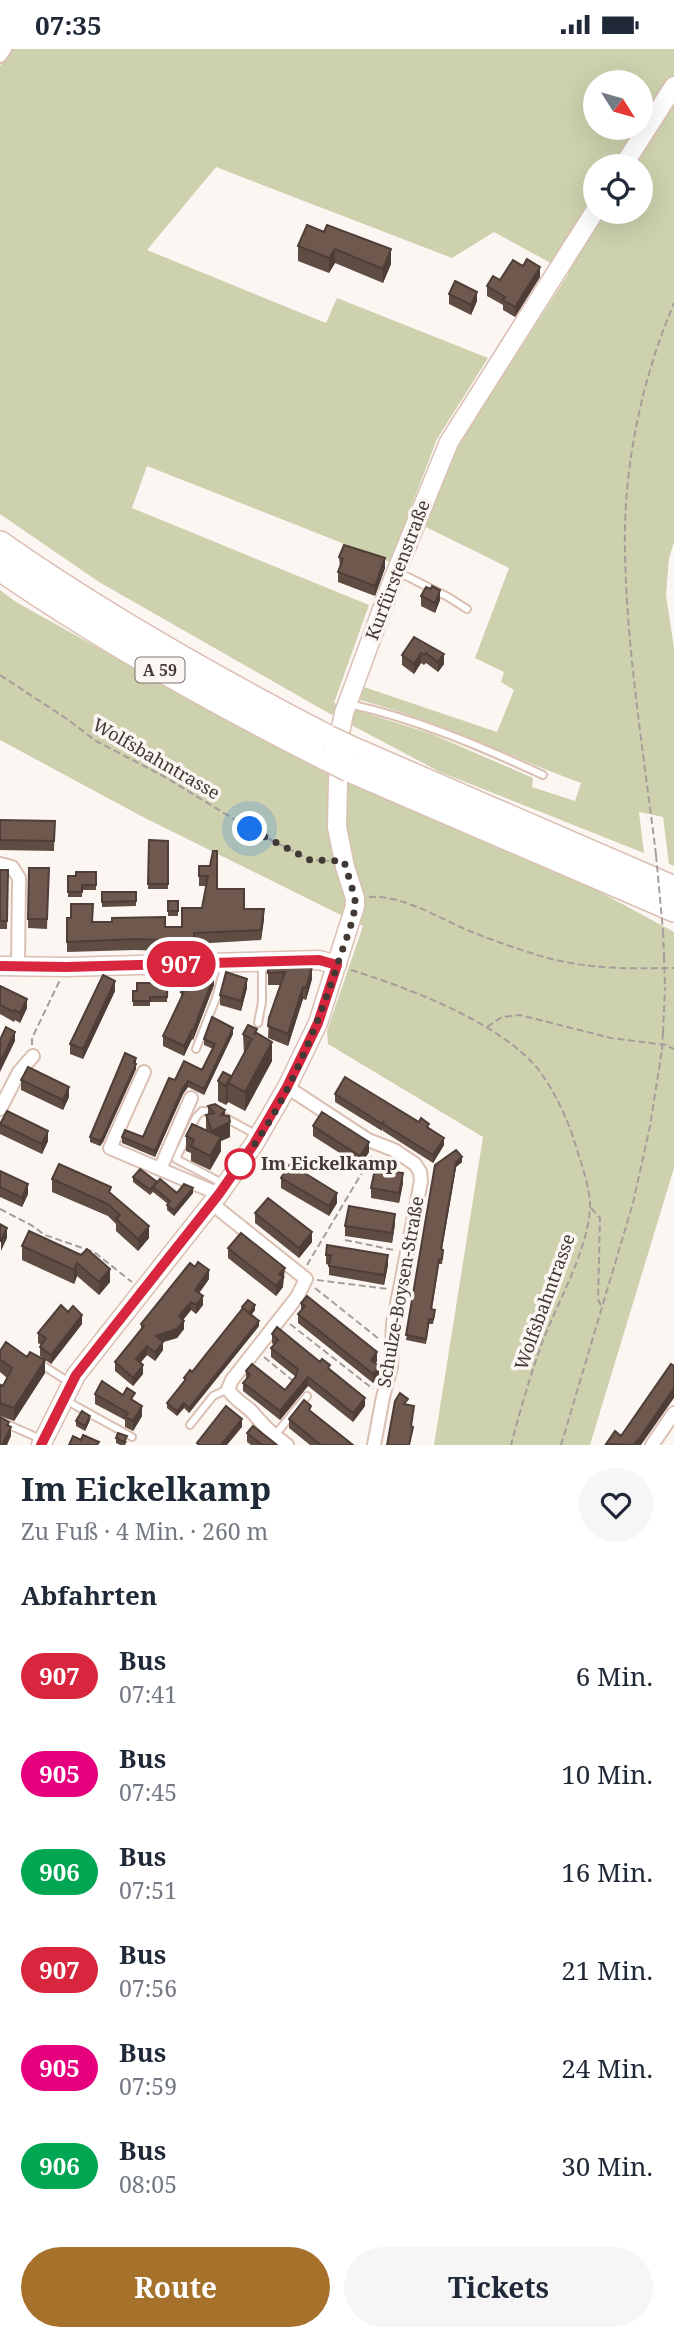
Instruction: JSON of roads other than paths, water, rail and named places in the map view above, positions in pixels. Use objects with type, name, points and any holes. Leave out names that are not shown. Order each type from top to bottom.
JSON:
[{"type":"highway","name":"A 59","points":[[0,543],[133,631],[327,748]]},
{"type":"highway","name":"A 59","points":[[0,569],[121,648],[217,703],[350,759],[450,815],[674,910]]},
{"type":"highway","name":"A 59","points":[[350,759],[406,773],[674,888]]},
{"type":"highway","points":[[406,773],[460,785],[674,874]]},
{"type":"highway","points":[[650,899],[668,923]]},
{"type":"street","points":[[0,56],[5,49]]},
{"type":"street","points":[[631,154],[674,86]]},
{"type":"street","name":"Kurfürstenstraße","points":[[337,965],[354,916],[355,898],[337,827],[339,738],[348,704],[396,571],[449,442],[587,224]]},
{"type":"street","points":[[0,864],[12,867],[19,878],[9,966],[66,967],[319,960],[337,965],[318,1023],[287,1087],[259,1136],[219,1194],[91,1353],[67,1391],[42,1443]]},
{"type":"street","points":[[0,1109],[19,1072],[33,1056]]},
{"type":"street","points":[[144,1072],[110,1148],[219,1194],[306,1279],[303,1289],[232,1380],[229,1389],[232,1396],[252,1412],[262,1426],[287,1445]]},
{"type":"street","name":"Schulze-Boysen-Straße","points":[[287,1087],[368,1140],[405,1157],[415,1164],[420,1172],[421,1181],[393,1324],[391,1367],[374,1445]]},
{"type":"street","points":[[160,1169],[191,1098]]},
{"type":"street","points":[[652,1445],[674,1413]]},
{"type":"lane","points":[[396,571],[467,609]]},
{"type":"lane","points":[[348,704],[397,715],[441,731],[543,775]]},
{"type":"lane","points":[[258,1023],[262,1002],[262,961]]},
{"type":"lane","points":[[195,1049],[216,998],[225,963]]},
{"type":"lane","points":[[219,1194],[176,1160],[196,1117],[202,1111],[212,1111],[259,1136]]},
{"type":"lane","points":[[38,1362],[67,1391],[132,1437]]},
{"type":"lane","points":[[190,1425],[213,1396],[229,1389]]},
{"type":"lane","points":[[274,1435],[307,1395]]},
{"type":"lane","points":[[0,1421],[42,1443]]},
{"type":"place","name":"Im Eickelkamp","points":[[240,1164]]}]
